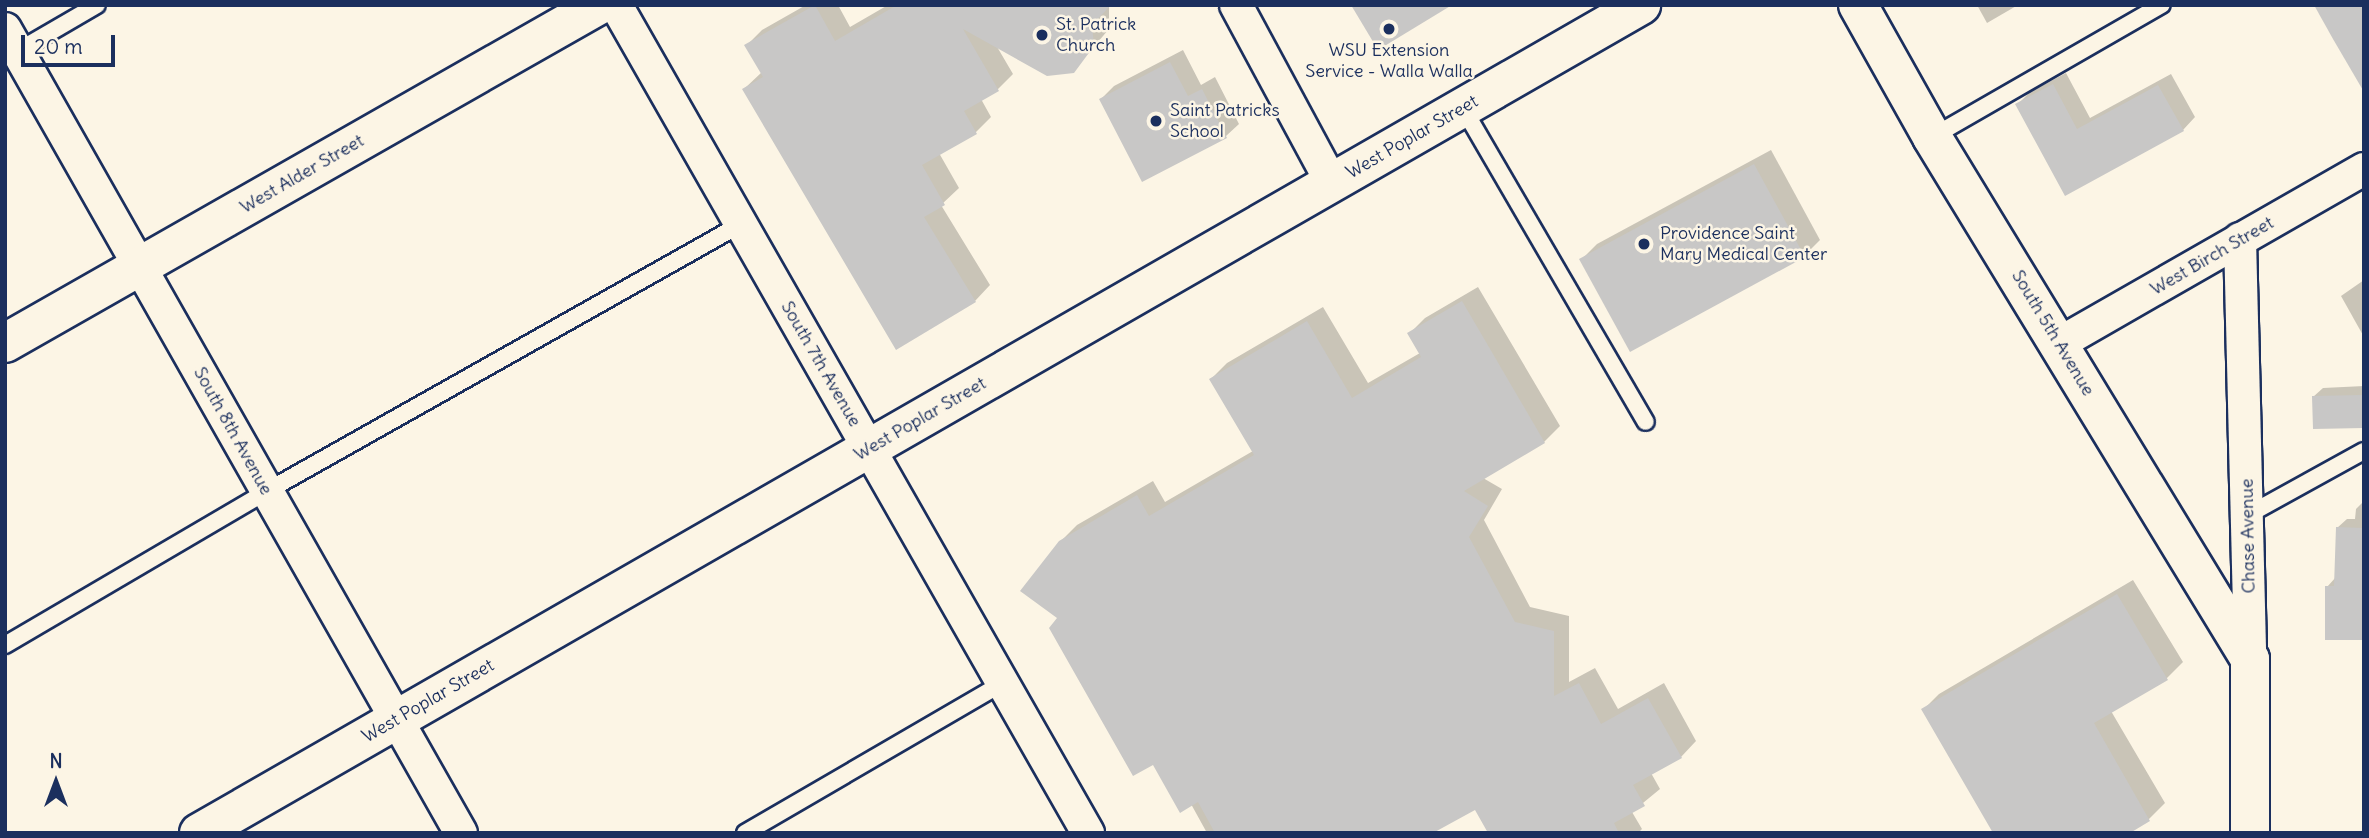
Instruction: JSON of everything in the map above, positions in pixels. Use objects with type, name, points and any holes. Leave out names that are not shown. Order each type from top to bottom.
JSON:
[{"type":"main road","name":"West Alder Street","points":[[5,344],[599,5]]},
{"type":"main road","name":"West Poplar Street","points":[[199,833],[1641,5]]},
{"type":"main road","name":"South 5th Avenue","points":[[1858,5],[1932,137],[2060,343],[2250,659]]},
{"type":"main road","name":"Chase Avenue","points":[[2250,659],[2250,833]]},
{"type":"street","name":"South 7th Avenue","points":[[616,5],[1088,833]]},
{"type":"street","points":[[1236,5],[1332,183]]},
{"type":"street","name":"South 8th Avenue","points":[[12,40],[461,833]]},
{"type":"street","name":"West Birch Street","points":[[2060,343],[2364,169]]},
{"type":"street","name":"Chase Avenue","points":[[2241,239],[2250,659]]},
{"type":"lane","points":[[12,40],[97,5]]},
{"type":"lane","points":[[1932,137],[2162,5]]},
{"type":"lane","points":[[1463,107],[1646,422]]},
{"type":"lane","points":[[5,645],[267,491],[741,224]]},
{"type":"lane","points":[[2248,515],[2364,451]]},
{"type":"lane","points":[[745,833],[1003,683]]},
{"type":"building","points":[[815,5],[835,41],[897,5],[1111,5],[1092,25],[1094,46],[1074,73],[1047,76],[963,29],[999,91],[964,111],[977,134],[922,165],[945,205],[924,217],[976,302],[896,350],[742,89],[763,77],[744,45]]},
{"type":"building","name":"WSU Extension Service - Walla Walla","points":[[1351,5],[1452,5],[1378,50]]},
{"type":"building","points":[[2314,5],[2364,5],[2364,92],[2333,39]]},
{"type":"building","points":[[1170,62],[1188,96],[1202,89],[1227,138],[1142,182],[1099,99]]},
{"type":"building","points":[[2053,84],[2077,129],[2158,85],[2184,131],[2065,196],[2015,104]]},
{"type":"building","points":[[1754,164],[1805,257],[1630,352],[1579,259]]},
{"type":"building","points":[[1462,301],[1545,443],[1464,491],[1488,506],[1469,537],[1515,622],[1554,631],[1554,696],[1579,683],[1601,724],[1648,698],[1682,758],[1633,785],[1645,806],[1614,823],[1619,833],[1488,833],[1475,810],[1433,833],[1215,833],[1198,802],[1180,813],[1153,765],[1133,776],[1049,628],[1057,618],[1020,591],[1059,541],[1137,495],[1149,516],[1254,455],[1209,379],[1307,321],[1352,398],[1421,357],[1407,333]]},
{"type":"building","points":[[2364,395],[2364,428],[2313,429],[2312,396]]},
{"type":"building","points":[[2336,527],[2364,528],[2364,640],[2325,640],[2325,586],[2334,586]]},
{"type":"building","points":[[2117,594],[2168,680],[2094,723],[2150,821],[2130,833],[1993,833],[1921,709]]},
{"type":"place","name":"WSU Extension Service - Walla Walla","points":[[1389,29]]},
{"type":"place","name":"St. Patrick Church","points":[[1042,35]]},
{"type":"place","name":"Saint Patricks School","points":[[1156,121]]},
{"type":"place","name":"Providence Saint Mary Medical Center","points":[[1644,244]]}]
